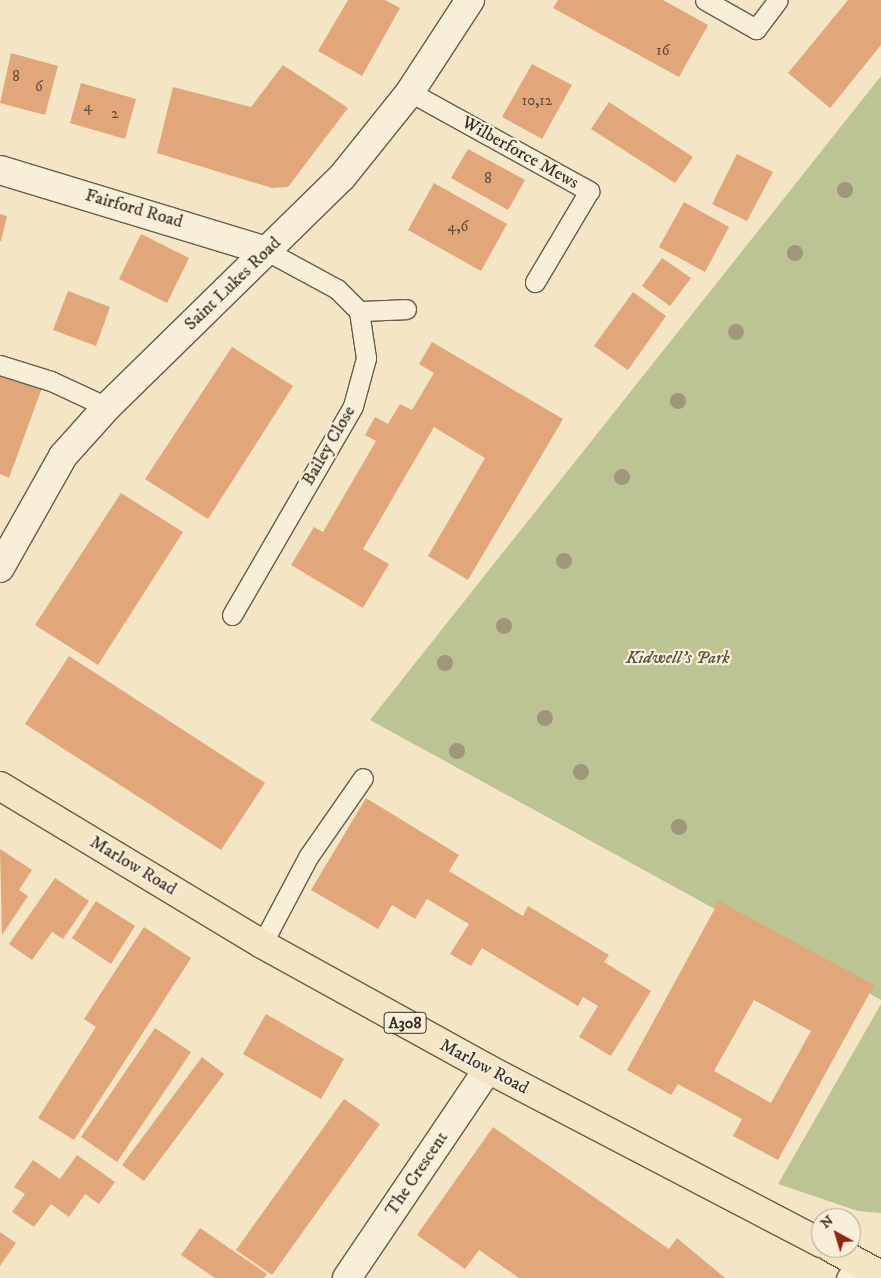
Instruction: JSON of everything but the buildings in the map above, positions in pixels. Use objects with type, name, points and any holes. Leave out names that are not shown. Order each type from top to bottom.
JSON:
[{"type":"main road","name":"Marlow Road","points":[[0,786],[262,944],[488,1069],[811,1238]]},
{"type":"main road","points":[[847,1258],[867,1270]]},
{"type":"street","name":"Saint Lukes Road","points":[[0,568],[63,456],[107,407],[342,178],[410,92],[470,0]]},
{"type":"street","name":"Fairford Road","points":[[0,170],[267,251]]},
{"type":"street","name":"The Crescent","points":[[347,1278],[488,1069]]},
{"type":"lane","points":[[705,0],[756,29],[778,0]]},
{"type":"lane","name":"Wilberforce Mews","points":[[410,92],[589,191],[534,282]]},
{"type":"lane","points":[[267,251],[337,288],[359,311],[406,309]]},
{"type":"lane","name":"Bailey Close","points":[[232,615],[353,406],[366,358],[359,311]]},
{"type":"lane","points":[[0,365],[51,381],[107,407]]},
{"type":"lane","points":[[262,944],[308,857],[363,778]]},
{"type":"green space","name":"Kidwell's Park","points":[[881,76],[881,1000],[370,720]]},
{"type":"green space","points":[[881,1004],[881,1213],[861,1211],[861,1208],[849,1208],[778,1184]]}]
